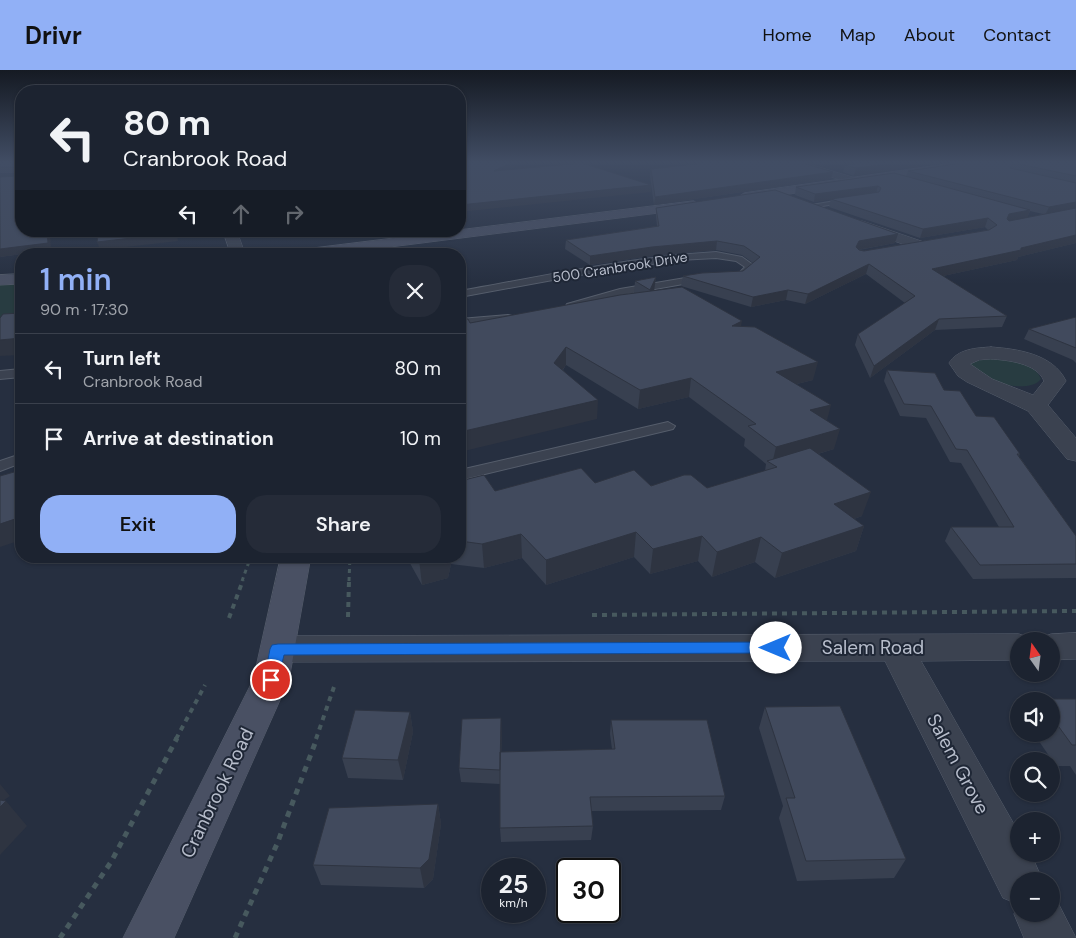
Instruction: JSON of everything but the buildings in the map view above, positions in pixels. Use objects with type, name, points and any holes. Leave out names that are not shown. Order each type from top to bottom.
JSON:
[{"type":"main road","points":[[466,233],[698,204]]},
{"type":"main road","points":[[346,248],[433,237]]},
{"type":"main road","points":[[0,280],[15,279]]},
{"type":"main road","name":"Cranbrook Road","points":[[148,938],[271,680],[295,563]]},
{"type":"street","points":[[803,204],[924,244],[891,250]]},
{"type":"street","points":[[1036,406],[1076,454]]},
{"type":"street","points":[[1060,646],[1076,646]]},
{"type":"street","name":"Salem Grove","points":[[896,647],[1015,872]]},
{"type":"street","name":"Salem Road","points":[[278,649],[1010,647]]},
{"type":"street","points":[[1042,922],[1050,938]]},
{"type":"lane","points":[[810,206],[826,204]]},
{"type":"lane","name":"500 Cranbrook Drive","points":[[466,293],[680,257],[716,256],[739,260],[751,267],[740,277],[700,278],[620,292],[560,308]]},
{"type":"lane","points":[[466,321],[523,316]]},
{"type":"lane","points":[[0,375],[15,374]]},
{"type":"lane","points":[[466,474],[668,426]]},
{"type":"lane","points":[[0,466],[15,460]]},
{"type":"path","points":[[229,618],[249,563]]},
{"type":"path","points":[[350,563],[347,617],[356,617]]},
{"type":"path","points":[[585,615],[1076,611]]},
{"type":"path","points":[[236,938],[249,911],[307,769],[335,684]]},
{"type":"path","points":[[60,938],[112,862],[205,685]]},
{"type":"green space","points":[[0,284],[15,284],[15,319],[0,322]]},
{"type":"green space","points":[[997,358],[1028,366],[1034,369],[1041,379],[1037,383],[1024,386],[1003,384],[983,376],[971,368],[970,364],[973,361]]},
{"type":"route","points":[[271,680],[278,649],[776,648]]}]
